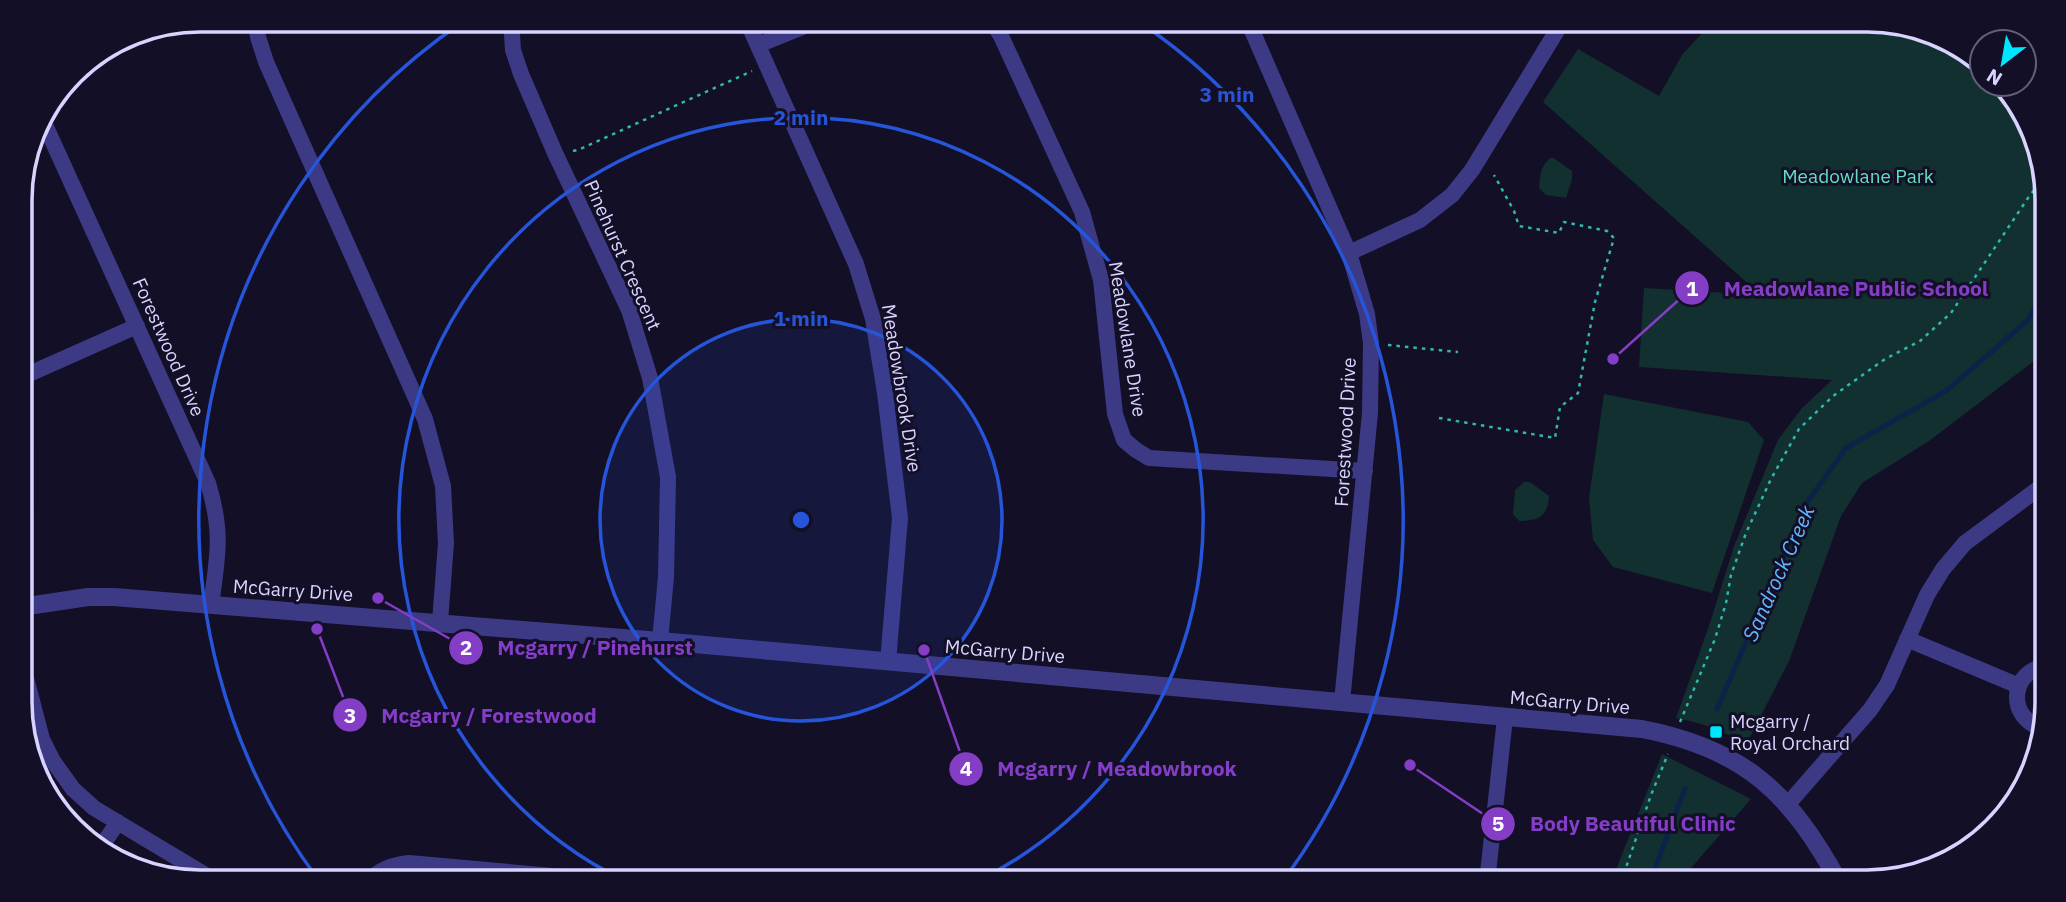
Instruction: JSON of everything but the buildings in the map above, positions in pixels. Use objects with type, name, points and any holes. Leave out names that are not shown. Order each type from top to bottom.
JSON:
[{"type":"street","points":[[257,32],[266,62],[425,419],[443,486],[446,543],[440,622]]},
{"type":"street","name":"Pinehurst Crescent","points":[[512,32],[513,50],[521,74],[629,310],[650,378],[668,478],[666,578],[660,641]]},
{"type":"street","name":"Meadowbrook Drive","points":[[752,32],[856,264],[873,319],[900,518],[888,662]]},
{"type":"street","points":[[758,45],[790,32]]},
{"type":"street","name":"Meadowlane Drive","points":[[999,32],[1082,212],[1101,280],[1115,414],[1124,440],[1149,458],[1365,471]]},
{"type":"street","name":"Forestwood Drive","points":[[1253,32],[1349,253],[1367,314],[1371,343],[1370,413],[1342,702]]},
{"type":"street","points":[[1349,253],[1420,220],[1452,195],[1472,170],[1556,32]]},
{"type":"street","name":"Forestwood Drive","points":[[47,129],[208,483],[216,509],[219,549],[211,605]]},
{"type":"street","points":[[32,373],[137,326]]},
{"type":"street","points":[[1788,804],[1870,710],[1888,685],[1927,595],[1943,569],[1965,543],[2035,491]]},
{"type":"street","name":"McGarry Drive","points":[[32,605],[88,597],[114,597],[440,622],[1642,729],[1675,736],[1722,754],[1756,774],[1788,804],[1817,843],[1832,870]]},
{"type":"street","points":[[1907,639],[2019,686]]},
{"type":"street","points":[[2033,724],[2021,713],[2017,697],[2025,676],[2035,669]]},
{"type":"street","points":[[32,701],[42,739],[53,761],[73,789],[94,808],[197,870]]},
{"type":"street","points":[[1488,870],[1504,718]]},
{"type":"street","points":[[105,841],[118,822]]},
{"type":"street","points":[[381,870],[392,865],[409,863],[487,870]]},
{"type":"path","points":[[555,153],[578,150],[755,69]]},
{"type":"path","points":[[1439,418],[1556,438],[1560,407],[1578,393],[1595,302],[1614,237],[1607,231],[1564,222],[1559,233],[1519,226],[1514,211],[1494,176]]},
{"type":"path","points":[[1679,725],[1715,639],[1731,575],[1746,533],[1771,479],[1799,429],[1833,396],[1885,359],[1920,341],[1951,313],[2034,190]]},
{"type":"path","points":[[1371,343],[1458,352]]},
{"type":"path","points":[[1625,870],[1670,749]]},
{"type":"green space","name":"Meadowlane Park","points":[[1703,32],[1867,32],[1899,35],[1931,44],[1968,65],[1968,98],[2001,98],[2022,135],[2033,177],[2035,360],[1929,441],[1862,483],[1841,516],[1789,661],[1746,745],[1712,728],[1676,718],[1734,546],[1778,440],[1802,408],[1832,380],[1639,367],[1644,288],[1761,295],[1543,102],[1578,49],[1659,96],[1682,55]]},
{"type":"green space","points":[[1552,157],[1572,171],[1566,198],[1546,195],[1539,188],[1543,166]]},
{"type":"green space","points":[[1604,394],[1748,422],[1764,440],[1712,593],[1613,567],[1593,540],[1589,498]]},
{"type":"green space","points":[[1524,482],[1530,482],[1549,496],[1547,508],[1541,516],[1519,521],[1513,514],[1515,490]]},
{"type":"green space","points":[[1662,754],[1751,799],[1690,870],[1616,870]]},
{"type":"waterway","name":"Sandrock Creek","points":[[1717,709],[1806,504],[1846,448],[1946,391],[2028,320],[2035,308]]},
{"type":"waterway","name":"Sandrock Creek","points":[[1654,870],[1685,788]]},
{"type":"place","name":"Meadowlane Public School","points":[[1613,359]]},
{"type":"place","name":"Mcgarry / Pinehurst","points":[[378,598]]},
{"type":"place","name":"Mcgarry / Forestwood","points":[[317,629]]},
{"type":"place","name":"Mcgarry / Meadowbrook","points":[[924,650]]},
{"type":"place","name":"Mcgarry / Royal Orchard","points":[[1716,732]]},
{"type":"place","name":"Body Beautiful Clinic","points":[[1410,765]]}]
